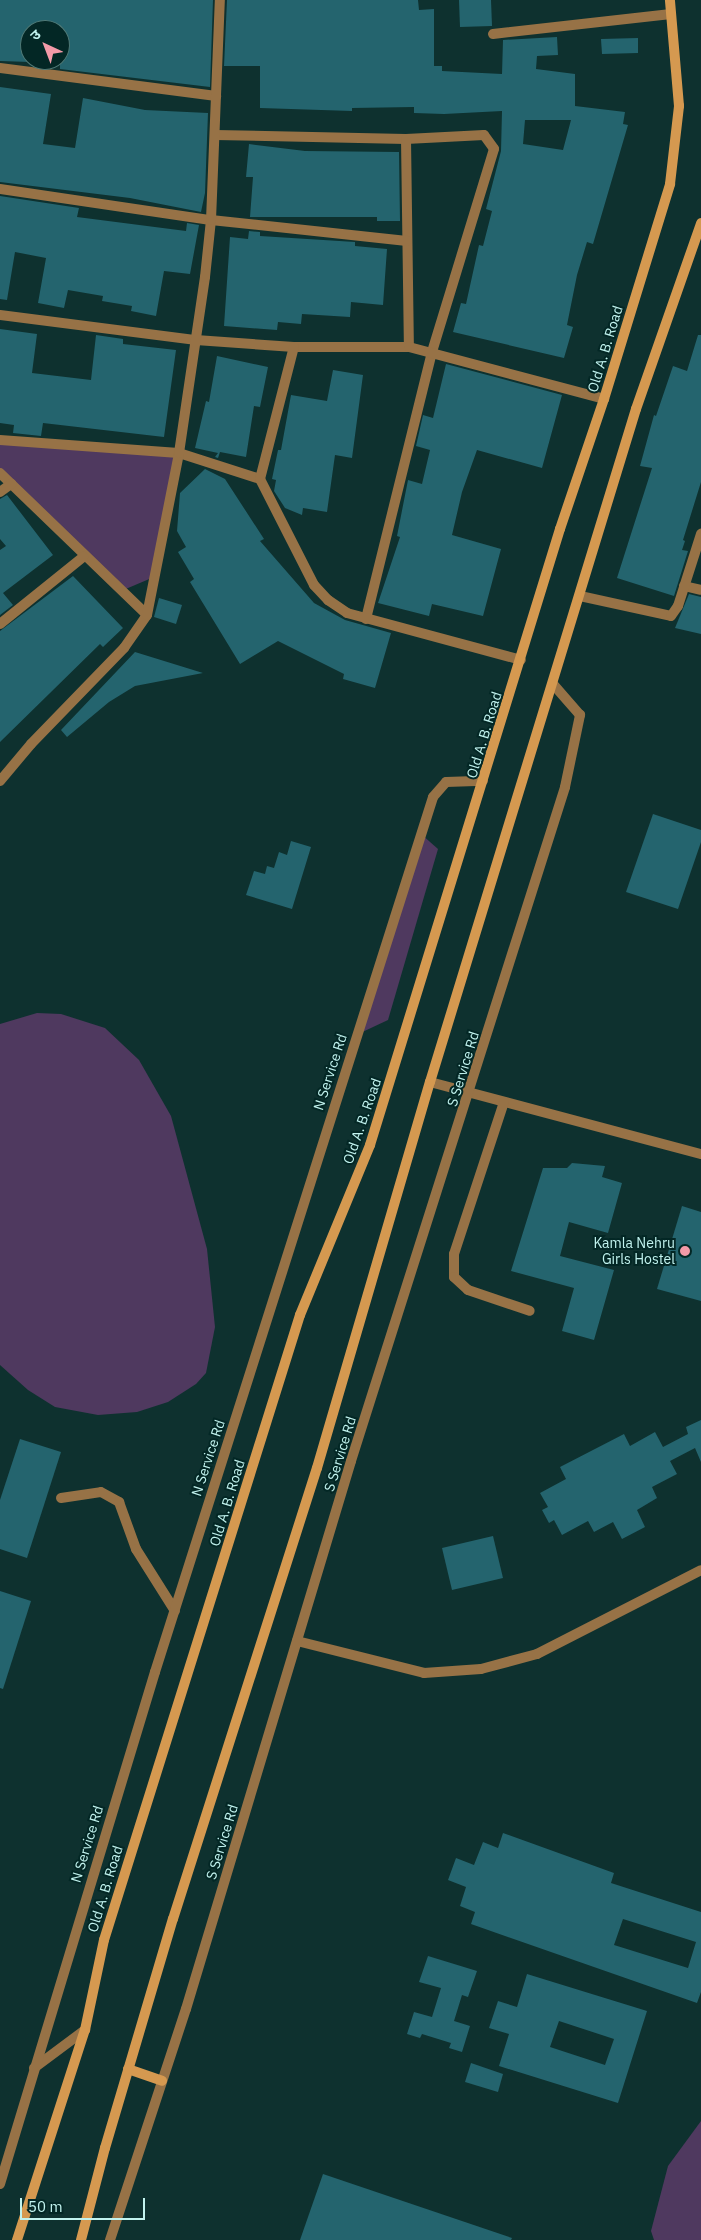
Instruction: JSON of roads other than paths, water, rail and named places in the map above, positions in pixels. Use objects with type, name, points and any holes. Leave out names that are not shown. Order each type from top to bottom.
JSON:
[{"type":"main road","name":"Old A. B. Road","points":[[18,2238],[85,2030],[104,1940],[300,1315],[370,1146],[484,781],[560,529],[604,399],[670,184],[680,106],[670,0]]},
{"type":"main road","points":[[81,2240],[172,1919],[355,1342],[430,1082],[636,409],[700,226]]},
{"type":"main road","points":[[128,2069],[162,2081]]},
{"type":"street","points":[[2,776],[124,648],[147,615],[179,453],[212,220],[220,0]]},
{"type":"street","points":[[493,34],[671,14]]},
{"type":"street","points":[[0,68],[216,96]]},
{"type":"street","points":[[215,135],[406,139],[484,135],[494,149],[432,352],[366,619]]},
{"type":"street","points":[[406,139],[409,347]]},
{"type":"street","points":[[0,188],[212,220],[407,242]]},
{"type":"street","points":[[0,315],[196,340],[294,347],[409,347],[604,399]]},
{"type":"street","points":[[294,347],[260,479],[314,585],[328,600],[347,613],[521,660]]},
{"type":"street","points":[[0,440],[179,453],[260,479]]},
{"type":"street","points":[[0,473],[83,557],[147,615]]},
{"type":"street","points":[[0,492],[11,484]]},
{"type":"street","points":[[580,596],[671,616],[684,586],[701,534]]},
{"type":"street","points":[[0,624],[83,557]]},
{"type":"street","points":[[684,586],[701,590]]},
{"type":"street","name":"S Service Rd","points":[[110,2240],[162,2081],[297,1641],[565,787],[580,715],[553,684]]},
{"type":"street","name":"N Service Rd","points":[[0,2184],[175,1611],[433,797],[446,782],[484,781]]},
{"type":"street","points":[[430,1082],[701,1154]]},
{"type":"street","points":[[504,1102],[454,1254],[454,1277],[468,1290],[530,1311]]},
{"type":"street","points":[[61,1498],[102,1492],[119,1502],[136,1549],[175,1611]]},
{"type":"street","points":[[297,1641],[424,1673],[481,1669],[537,1654],[701,1570]]},
{"type":"street","points":[[34,2068],[85,2030]]},
{"type":"place","name":"Kamla Nehru Girls Hostel","points":[[685,1251]]}]
